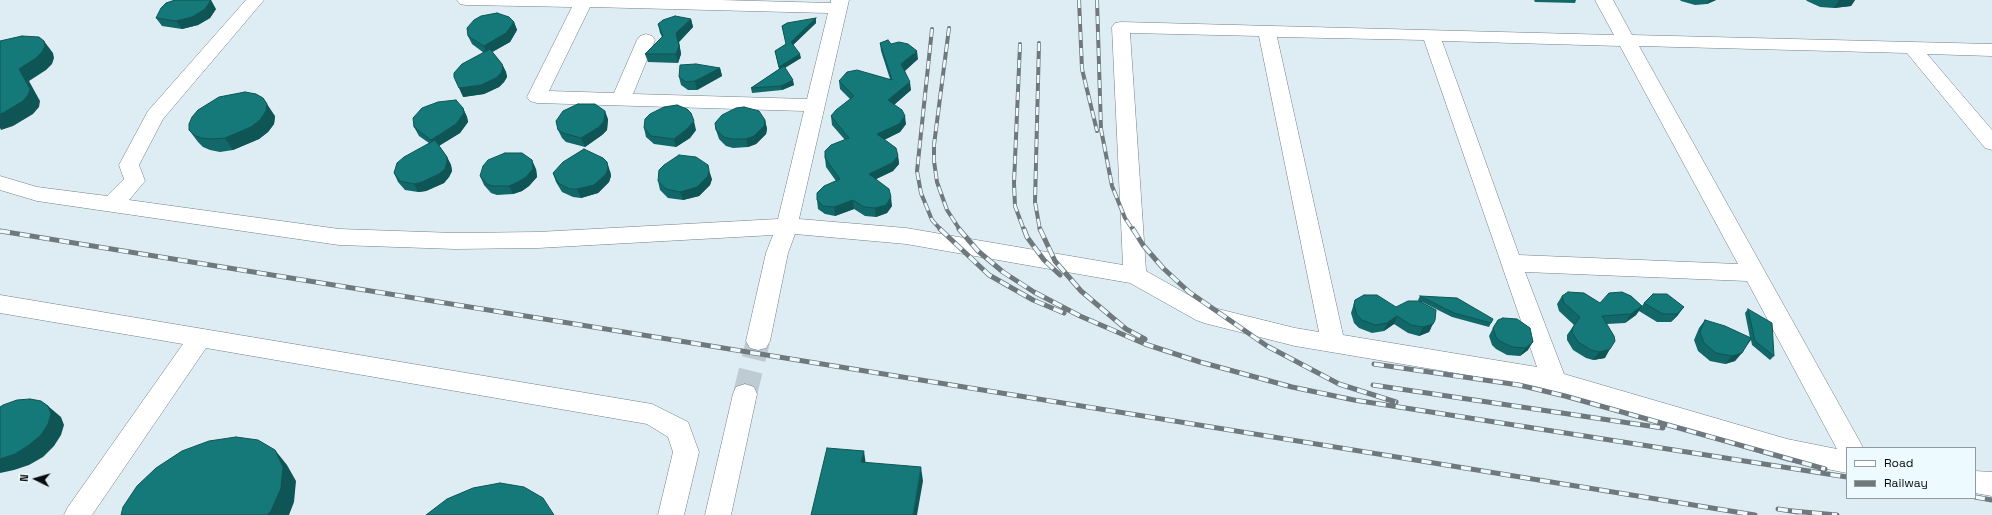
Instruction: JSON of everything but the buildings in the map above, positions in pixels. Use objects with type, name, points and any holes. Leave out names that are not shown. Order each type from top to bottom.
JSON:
[{"type":"lane","points":[[111,205],[135,181],[129,165],[155,116],[255,0]]},
{"type":"lane","points":[[466,0],[583,3],[690,2],[839,4],[787,226],[777,253],[758,341]]},
{"type":"lane","points":[[1604,0],[1849,447]]},
{"type":"lane","points":[[583,3],[537,97],[815,105]]},
{"type":"lane","points":[[1135,275],[1121,27],[1992,50]]},
{"type":"lane","points":[[1267,30],[1333,343]]},
{"type":"lane","points":[[1431,35],[1554,381]]},
{"type":"lane","points":[[621,99],[646,40]]},
{"type":"lane","points":[[1912,48],[1992,143]]},
{"type":"lane","points":[[0,183],[37,194],[339,237],[448,241],[538,240],[787,226],[906,236],[1135,275],[1204,314],[1294,337],[1539,377],[1787,450],[1846,462]]},
{"type":"lane","points":[[1511,263],[1754,273]]},
{"type":"lane","points":[[0,304],[652,414],[679,430],[686,452],[671,515]]},
{"type":"lane","points":[[77,515],[201,337]]},
{"type":"lane","points":[[718,515],[745,394]]},
{"type":"lane","points":[[1976,482],[1992,484]]},
{"type":"tunnel","points":[[745,394],[758,341]]},
{"type":"railway","points":[[1079,0],[1082,69],[1097,131]]},
{"type":"railway","points":[[1097,0],[1101,129],[1112,186],[1125,218],[1133,230]]},
{"type":"railway","points":[[949,28],[934,145],[934,161],[937,182],[947,210],[960,230]]},
{"type":"railway","points":[[932,29],[917,171],[921,193],[932,220],[941,230]]},
{"type":"railway","points":[[1039,43],[1035,202],[1040,230]]},
{"type":"railway","points":[[1020,44],[1014,183],[1015,206],[1024,230]]},
{"type":"railway","points":[[959,229],[978,251],[1003,272],[1034,292],[1080,316],[1145,344],[1200,362],[1292,387],[1354,400],[1846,477]]},
{"type":"railway","points":[[1024,229],[1027,237],[1044,260],[1060,275]]},
{"type":"railway","points":[[1040,229],[1055,261],[1081,291],[1126,329],[1145,339]]},
{"type":"railway","points":[[1133,229],[1143,245],[1163,268],[1189,292],[1267,346],[1339,384],[1396,402]]},
{"type":"railway","points":[[941,230],[989,275],[1033,300],[1064,313]]},
{"type":"railway","points":[[0,231],[1755,515]]},
{"type":"railway","points":[[1374,364],[1519,385],[1565,396],[1825,469]]},
{"type":"railway","points":[[1373,385],[1663,428]]},
{"type":"railway","points":[[1976,497],[1992,500]]},
{"type":"railway","points":[[1778,509],[1798,512]]},
{"type":"railway","points":[[1792,511],[1837,515]]}]
